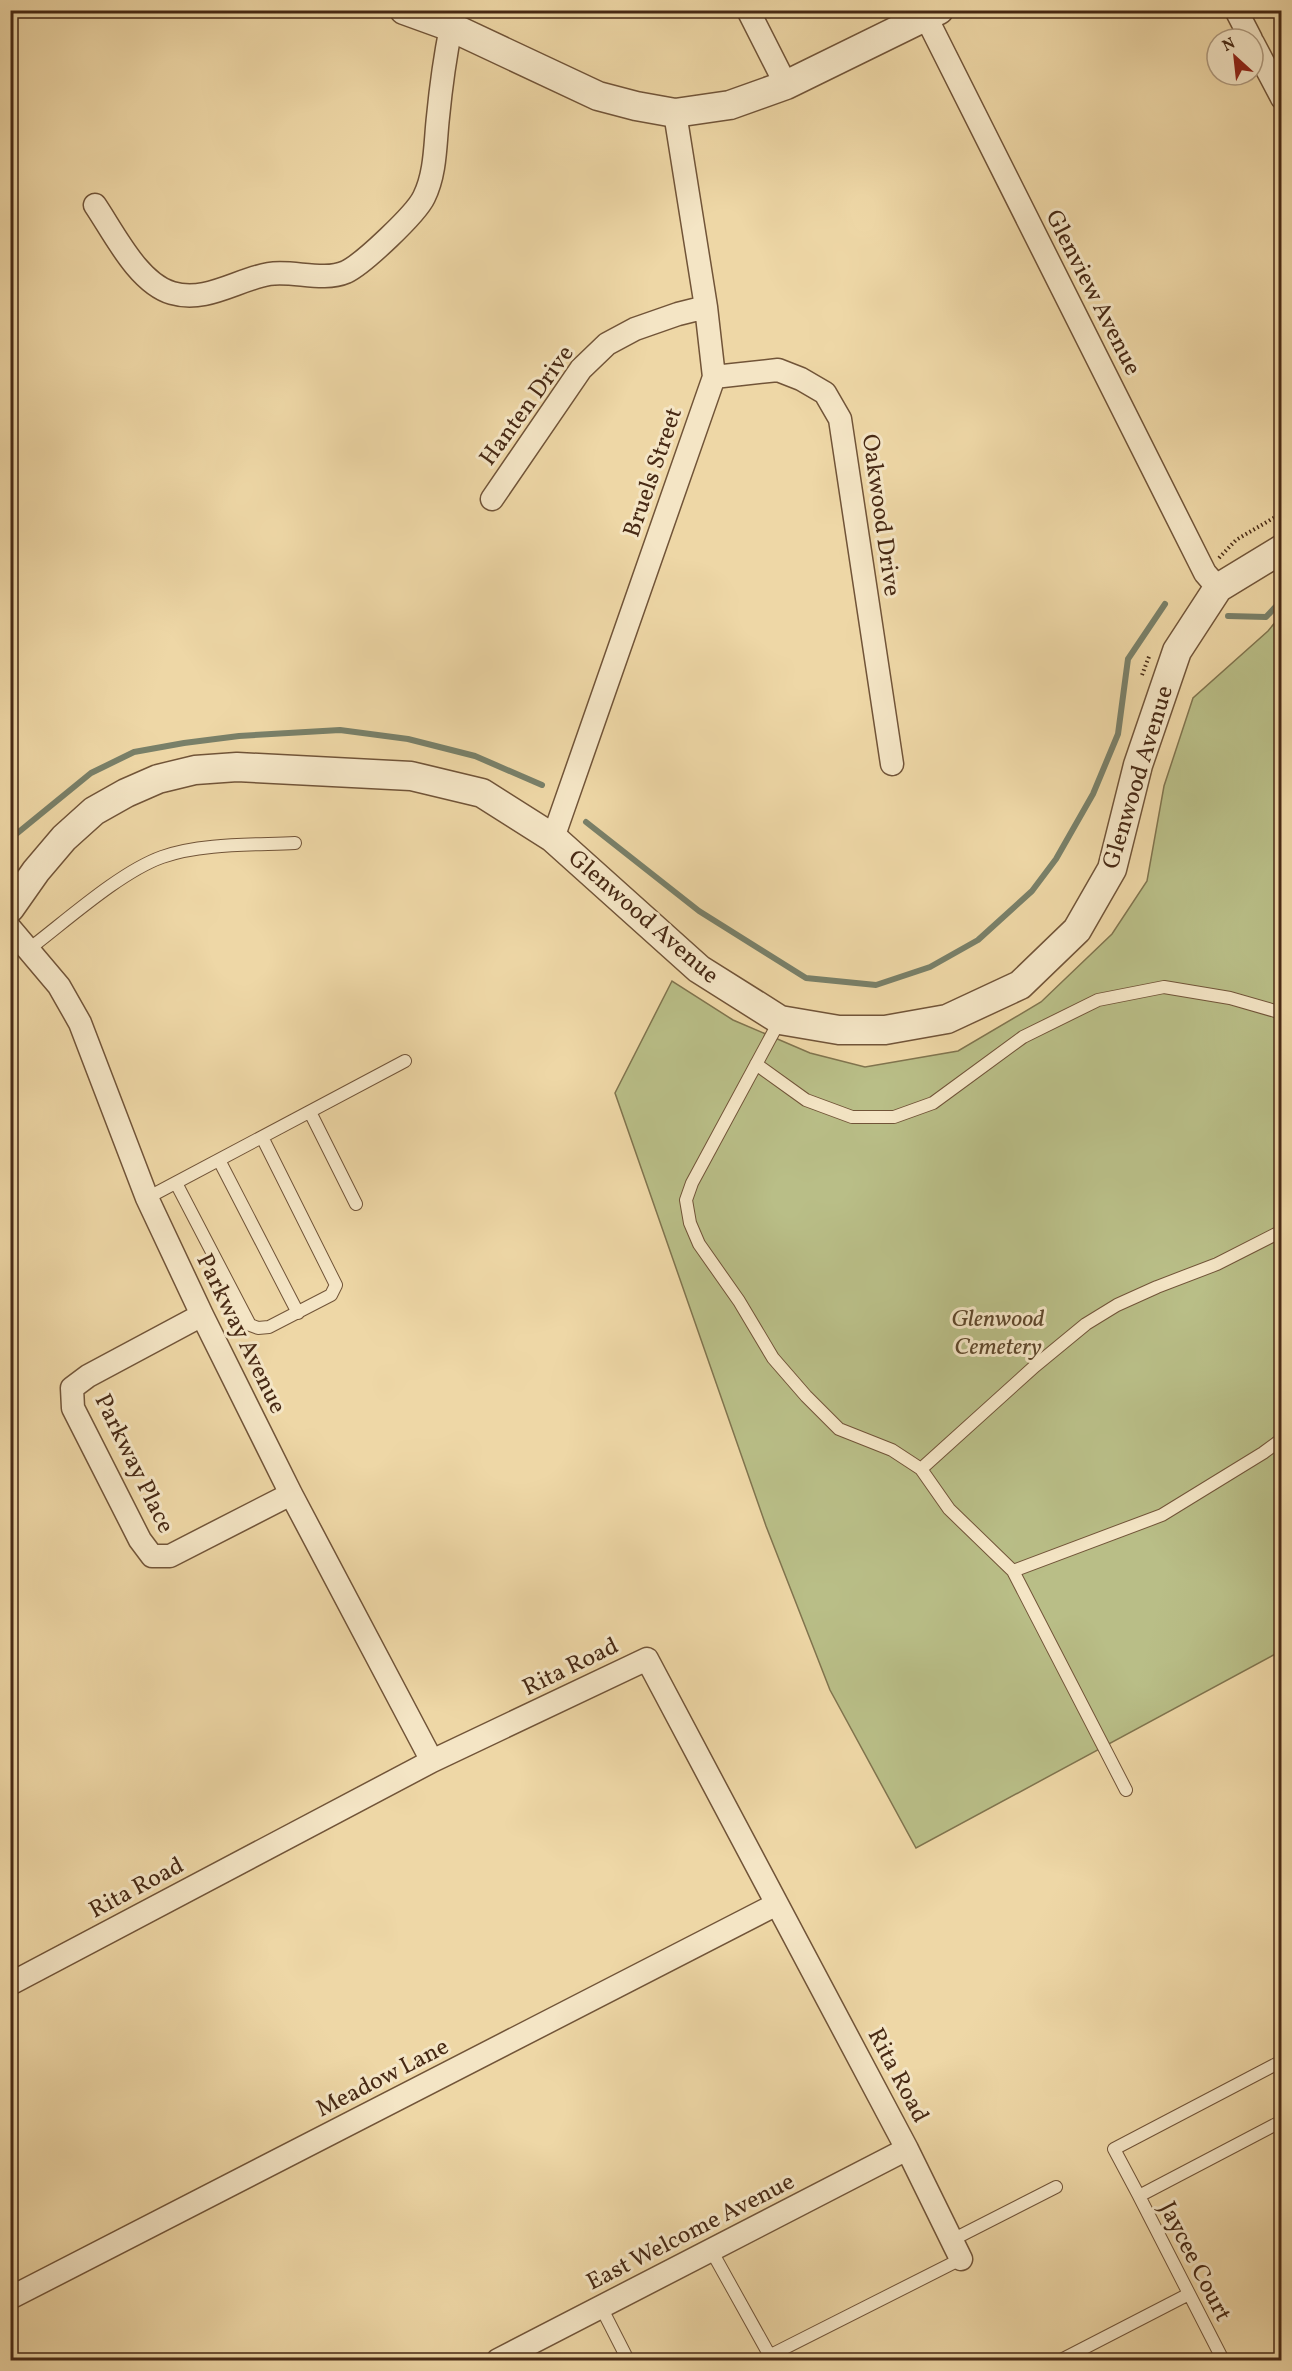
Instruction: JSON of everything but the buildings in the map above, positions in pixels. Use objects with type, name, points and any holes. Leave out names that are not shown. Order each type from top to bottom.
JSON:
[{"type":"street","points":[[404,10],[451,27],[598,96],[675,113],[730,105],[786,85],[932,14]]},
{"type":"street","points":[[748,10],[786,85]]},
{"type":"street","points":[[1236,10],[1245,27]]},
{"type":"street","name":"Glenview Avenue","points":[[932,14],[1212,581]]},
{"type":"street","points":[[95,205],[138,268],[151,283],[171,292],[190,296],[208,294],[268,274],[344,273],[375,249],[416,210],[424,198],[432,179],[443,66],[451,27]]},
{"type":"street","points":[[1265,67],[1281,98]]},
{"type":"street","name":"Bruels Street","points":[[553,838],[714,377],[706,307],[675,113]]},
{"type":"street","name":"Hanten Drive","points":[[492,499],[581,369],[607,344],[635,329],[706,307]]},
{"type":"street","name":"Oakwood Drive","points":[[714,377],[778,370],[801,379],[825,393],[840,419],[892,765]]},
{"type":"street","name":"Glenwood Avenue","points":[[10,908],[36,871],[64,838],[94,811],[158,779],[195,770],[237,767],[411,776],[482,793],[553,838],[699,969],[780,1020],[839,1030],[885,1030],[947,1018],[1020,985],[1077,930],[1112,869],[1138,765],[1177,651],[1212,581],[1281,549]]},
{"type":"street","name":"Parkway Avenue","points":[[10,928],[59,986],[80,1023],[147,1198],[202,1316],[291,1494],[432,1761]]},
{"type":"street","name":"Parkway Place","points":[[202,1316],[88,1376],[72,1388],[73,1408],[140,1540],[152,1556],[170,1556],[291,1494]]},
{"type":"street","name":"Rita Road","points":[[10,1984],[432,1761],[646,1659],[907,2149],[956,2250]]},
{"type":"street","name":"Meadow Lane","points":[[10,2298],[777,1904]]},
{"type":"street","name":"East Welcome Avenue","points":[[498,2361],[907,2149]]},
{"type":"lane","points":[[29,949],[122,879],[162,857],[206,848],[295,843]]},
{"type":"lane","points":[[756,1064],[807,1100],[852,1117],[894,1117],[933,1103],[1023,1037],[1098,1000],[1164,987],[1230,998],[1281,1013]]},
{"type":"lane","points":[[780,1020],[692,1183],[686,1200],[690,1223],[699,1244],[739,1301],[773,1358],[806,1396],[839,1429],[892,1450],[921,1469],[949,1509],[1013,1571],[1126,1790]]},
{"type":"lane","points":[[147,1198],[405,1061]]},
{"type":"lane","points":[[310,1112],[356,1204]]},
{"type":"lane","points":[[176,1183],[250,1325],[258,1328],[269,1327],[298,1313],[331,1295],[336,1285],[262,1137]]},
{"type":"lane","points":[[219,1160],[298,1313]]},
{"type":"lane","points":[[921,1469],[1035,1366],[1086,1324],[1117,1305],[1217,1264],[1281,1230]]},
{"type":"lane","points":[[1013,1571],[1162,1515],[1263,1453],[1281,1439]]},
{"type":"lane","points":[[1139,2196],[1114,2149],[1281,2061]]},
{"type":"lane","name":"Jaycee Court","points":[[1223,2361],[1139,2196],[1281,2121]]},
{"type":"lane","points":[[711,2250],[766,2358],[956,2250],[1056,2187]]},
{"type":"lane","points":[[1061,2360],[1190,2295]]},
{"type":"lane","points":[[601,2307],[628,2361]]},
{"type":"path","points":[[1212,581],[1236,540],[1281,513]]},
{"type":"path","points":[[1140,685],[1145,662],[1151,652]]},
{"type":"green space","name":"Glenwood Cemetery","points":[[1281,615],[1281,1651],[916,1848],[830,1690],[766,1526],[615,1093],[672,981],[733,1020],[810,1053],[865,1067],[958,1051],[1041,1002],[1112,934],[1147,881],[1164,786],[1193,698],[1268,631]]},
{"type":"waterway","points":[[1228,616],[1266,617],[1282,600]]},
{"type":"waterway","points":[[586,822],[699,911],[806,978],[876,985],[930,967],[978,940],[1032,891],[1056,859],[1093,794],[1118,734],[1128,659],[1165,604]]},
{"type":"waterway","points":[[10,841],[91,773],[134,752],[239,736],[340,730],[408,739],[475,756],[542,785]]}]
